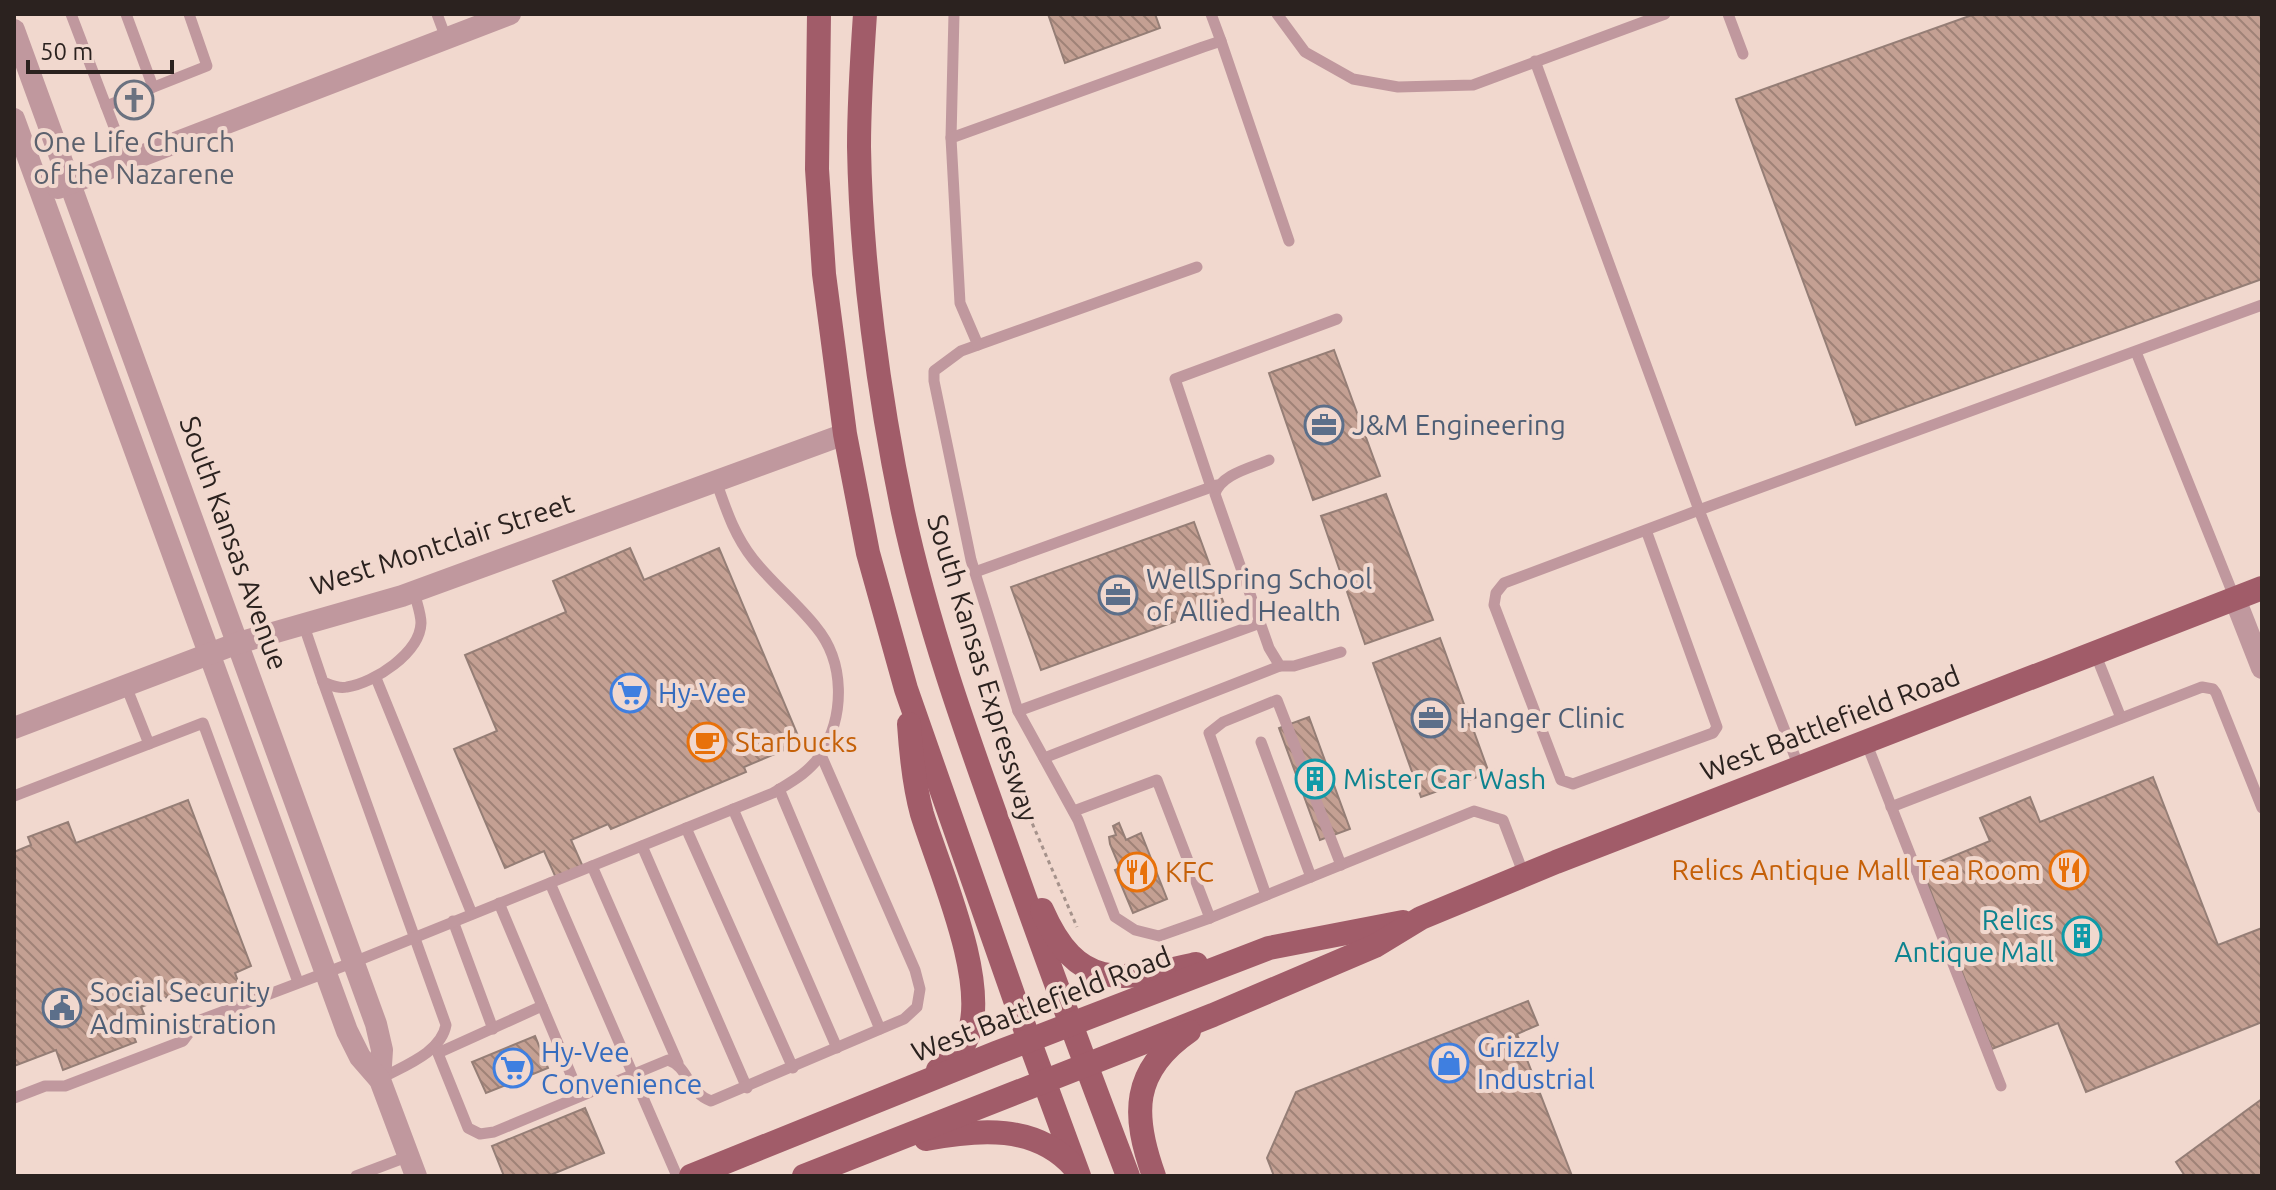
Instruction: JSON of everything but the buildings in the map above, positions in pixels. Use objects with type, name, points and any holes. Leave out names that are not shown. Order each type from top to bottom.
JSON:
[{"type":"main road","points":[[807,14],[817,50]]},
{"type":"main road","points":[[819,14],[817,169],[824,274],[845,434],[868,553],[906,689],[1078,1173]]},
{"type":"main road","name":"South Kansas Expressway","points":[[865,14],[859,146],[864,233],[889,431],[903,513],[972,748],[1070,1025],[1128,1176]]},
{"type":"main road","name":"West Battlefield Road","points":[[804,1176],[1213,1015],[1375,946],[1421,918],[1524,875],[2262,588]]},
{"type":"main road","points":[[906,689],[910,744],[919,800],[961,936],[968,963],[972,1002],[970,1031],[963,1046],[954,1057],[916,1085]]},
{"type":"main road","points":[[972,748],[1051,928],[1065,950],[1085,968],[1110,976],[1128,976],[1269,948]]},
{"type":"main road","name":"West Battlefield Road","points":[[691,1176],[1029,1040],[1269,948],[1421,918]]},
{"type":"main road","points":[[1154,1176],[1140,1126],[1144,1083],[1157,1060],[1183,1035],[1213,1015]]},
{"type":"main road","points":[[827,1167],[923,1139],[991,1132],[1037,1140],[1058,1151],[1078,1173]]},
{"type":"street","points":[[42,193],[510,14]]},
{"type":"street","name":"South Kansas Avenue","points":[[14,30],[376,1024],[382,1050],[380,1080]]},
{"type":"street","name":"South Kansas Avenue","points":[[14,119],[325,971],[360,1057],[380,1080],[412,1166]]},
{"type":"street","name":"West Montclair Street","points":[[14,728],[238,643],[414,591],[845,434]]},
{"type":"street","points":[[2235,599],[2262,668]]},
{"type":"lane","points":[[71,14],[127,161]]},
{"type":"lane","points":[[126,14],[153,87]]},
{"type":"lane","points":[[106,106],[207,66],[189,14]]},
{"type":"lane","points":[[437,14],[446,38]]},
{"type":"lane","points":[[954,14],[951,138],[960,303],[978,345]]},
{"type":"lane","points":[[1211,14],[1289,241]]},
{"type":"lane","points":[[1277,14],[1305,52],[1353,79],[1398,87],[1473,85],[1665,14]]},
{"type":"lane","points":[[1728,14],[1743,54]]},
{"type":"lane","points":[[951,138],[1221,41]]},
{"type":"lane","points":[[1535,61],[1699,510],[1799,767]]},
{"type":"lane","points":[[1197,267],[961,351],[934,371],[975,572],[1018,711],[1074,811],[1115,917],[1135,930],[1159,936],[1474,811],[1503,820],[1524,875]]},
{"type":"lane","points":[[1646,530],[1717,727],[1713,733],[1573,784],[1561,780],[1494,605],[1496,593],[1504,583],[1699,510],[2262,305]]},
{"type":"lane","points":[[1280,666],[1260,623],[1175,379],[1337,319]]},
{"type":"lane","points":[[2136,352],[2235,599]]},
{"type":"lane","points":[[975,572],[1214,486],[1269,460]]},
{"type":"lane","points":[[14,1098],[45,1086],[65,1086],[183,1041],[198,1021],[642,846],[801,777],[821,755],[834,724],[840,689],[835,659],[818,628],[754,560],[735,533],[716,481]]},
{"type":"lane","points":[[323,682],[335,687],[347,687],[376,678],[400,659],[413,644],[421,623],[414,591]]},
{"type":"lane","points":[[302,622],[446,1025],[444,1037],[436,1050]]},
{"type":"lane","points":[[1018,711],[1260,623]]},
{"type":"lane","points":[[1044,758],[1280,666],[1294,666],[1341,652]]},
{"type":"lane","points":[[2095,653],[2121,718]]},
{"type":"lane","points":[[376,678],[472,914]]},
{"type":"lane","points":[[126,686],[149,744]]},
{"type":"lane","points":[[1891,807],[2202,687],[2213,689],[2262,808]]},
{"type":"lane","points":[[1266,895],[1209,733],[1223,722],[1277,700],[1341,865]]},
{"type":"lane","points":[[14,796],[203,723],[298,982]]},
{"type":"lane","points":[[1261,742],[1311,877]]},
{"type":"lane","points":[[1865,742],[2001,1086]]},
{"type":"lane","points":[[592,866],[678,1063],[699,1097],[711,1101],[747,1088],[904,1019],[917,1007],[920,989],[915,970],[821,755]]},
{"type":"lane","points":[[1074,811],[1157,780],[1210,918]]},
{"type":"lane","points":[[779,789],[880,1029]]},
{"type":"lane","points":[[733,809],[837,1048]]},
{"type":"lane","points":[[686,828],[793,1068]]},
{"type":"lane","points":[[642,846],[747,1088]]},
{"type":"lane","points":[[550,883],[677,1176]]},
{"type":"lane","points":[[499,903],[580,1096]]},
{"type":"lane","points":[[453,921],[493,1029]]},
{"type":"lane","points":[[380,1080],[436,1050],[493,1029],[542,1006]]},
{"type":"lane","points":[[436,1050],[468,1128],[480,1134],[494,1132],[668,1060],[678,1063]]},
{"type":"lane","points":[[358,1176],[412,1166]]},
{"type":"path","points":[[1026,809],[1083,939]]},
{"type":"place","name":"One Life Church of the Nazarene","points":[[134,100]]},
{"type":"place","name":"J&M Engineering","points":[[1324,425]]},
{"type":"place","name":"WellSpring School of Allied Health","points":[[1118,595]]},
{"type":"place","name":"Hy-Vee","points":[[630,693]]},
{"type":"place","name":"Hanger Clinic","points":[[1431,718]]},
{"type":"place","name":"Starbucks","points":[[707,742]]},
{"type":"place","name":"Mister Car Wash","points":[[1315,779]]},
{"type":"place","name":"Relics Antique Mall Tea Room","points":[[2069,870]]},
{"type":"place","name":"KFC","points":[[1137,872]]},
{"type":"place","name":"Relics Antique Mall","points":[[2082,936]]},
{"type":"place","name":"Social Security Administration","points":[[62,1008]]},
{"type":"place","name":"Grizzly Industrial","points":[[1449,1063]]},
{"type":"place","name":"Hy-Vee Convenience","points":[[513,1068]]}]
